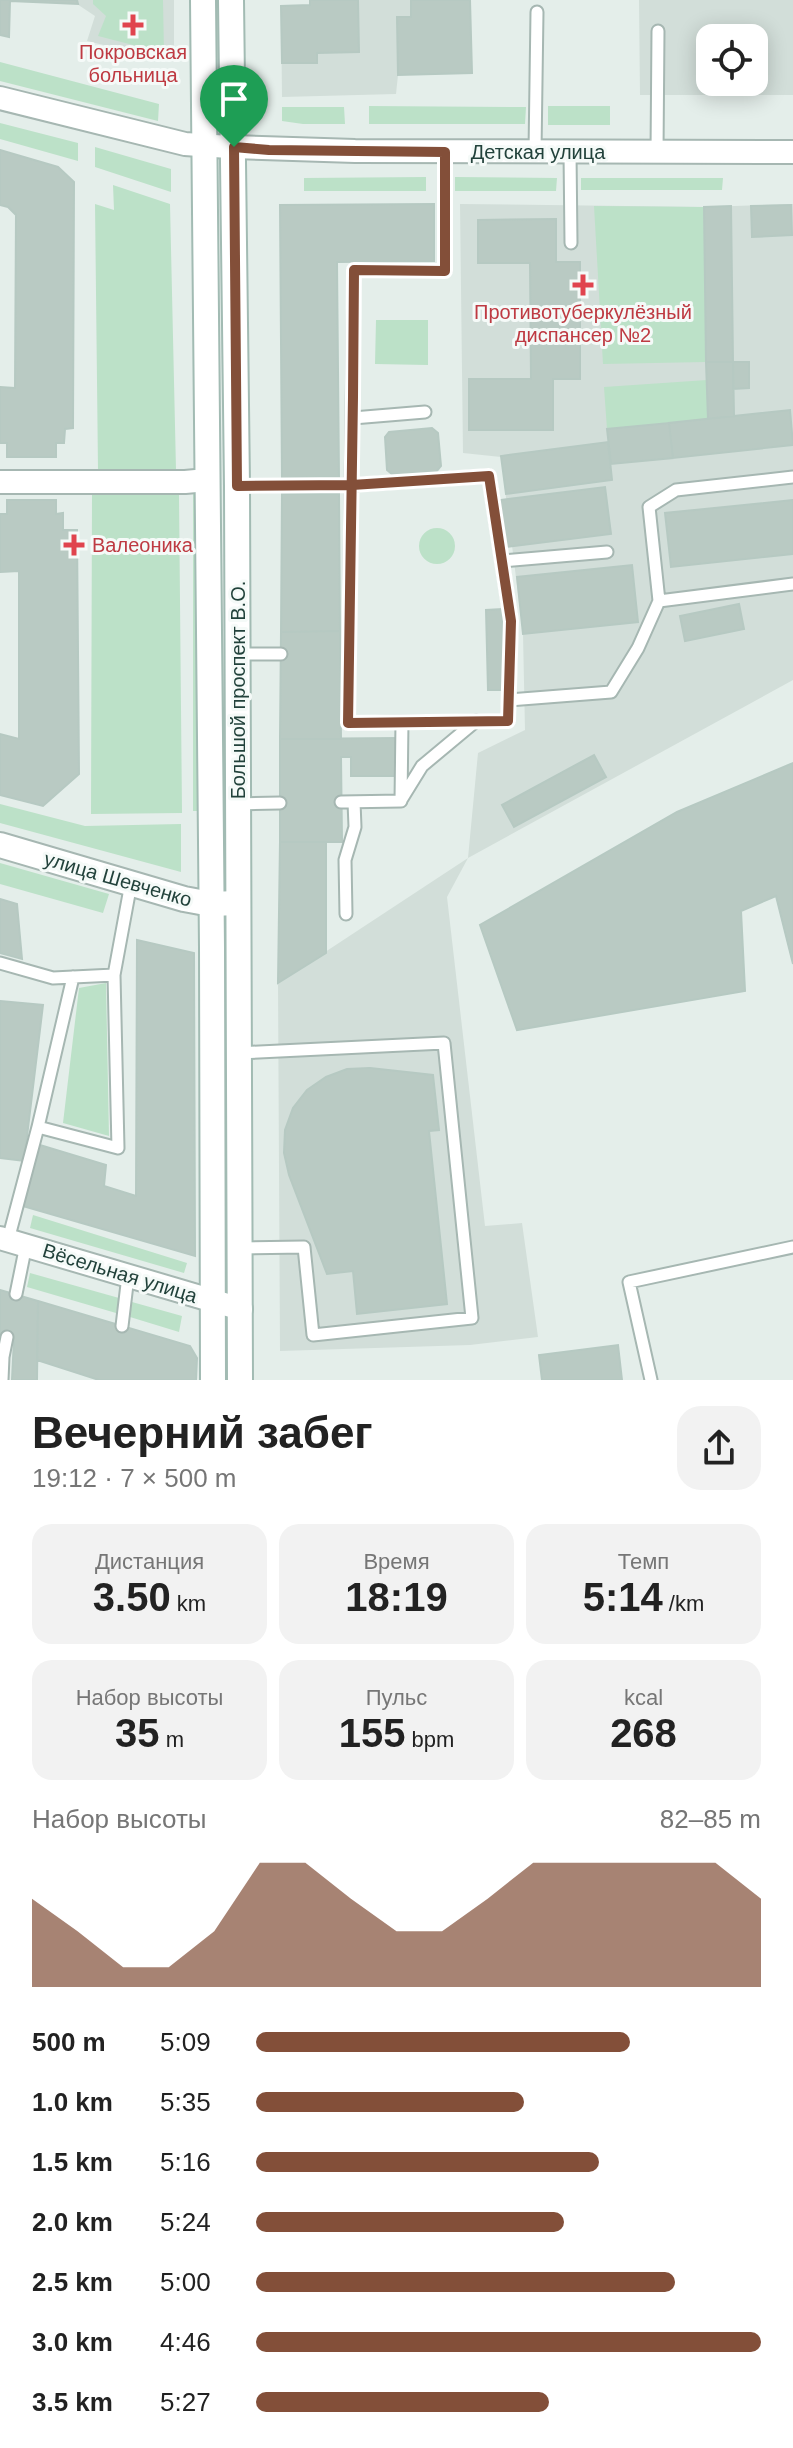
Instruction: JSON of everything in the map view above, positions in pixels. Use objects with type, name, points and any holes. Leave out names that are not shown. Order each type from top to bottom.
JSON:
[{"type":"main road","name":"Большой проспект В.О.","points":[[203,0],[213,1380]]},
{"type":"main road","name":"Большой проспект В.О.","points":[[231,0],[237,486],[240,1380]]},
{"type":"main road","name":"улица Шевченко","points":[[0,845],[184,899],[211,904],[237,903]]},
{"type":"street","name":"Детская улица","points":[[0,98],[185,144],[269,150],[793,152]]},
{"type":"street","points":[[0,482],[207,480]]},
{"type":"street","name":"Вёсельная улица","points":[[11,1241],[241,1309]]},
{"type":"lane","points":[[535,151],[537,12]]},
{"type":"lane","points":[[657,152],[658,31]]},
{"type":"lane","points":[[237,486],[352,485],[489,476],[511,621],[508,721],[348,723],[345,656],[352,485],[354,270],[445,271],[445,152]]},
{"type":"lane","points":[[570,152],[571,243]]},
{"type":"lane","points":[[353,418],[425,412]]},
{"type":"lane","points":[[509,700],[611,692],[638,648],[659,601],[649,507],[676,490],[793,477]]},
{"type":"lane","points":[[502,561],[607,552]]},
{"type":"lane","points":[[659,601],[793,584]]},
{"type":"lane","points":[[237,654],[281,654]]},
{"type":"lane","points":[[401,801],[422,766],[476,721]]},
{"type":"lane","points":[[401,801],[402,722]]},
{"type":"lane","points":[[341,802],[401,801]]},
{"type":"lane","points":[[346,914],[345,860],[355,827],[354,802]]},
{"type":"lane","points":[[238,804],[280,803]]},
{"type":"lane","points":[[38,1127],[118,1148],[114,975],[131,883]]},
{"type":"lane","points":[[0,963],[53,978],[114,975]]},
{"type":"lane","points":[[16,1294],[11,1241],[73,977]]},
{"type":"lane","points":[[238,1053],[444,1043],[472,1318],[313,1335],[304,1247],[240,1248]]},
{"type":"lane","points":[[651,1380],[629,1282],[793,1247]]},
{"type":"lane","points":[[122,1326],[128,1276]]},
{"type":"lane","points":[[2,1380],[1,1356],[7,1337]]},
{"type":"shaded area","name":"Покровская больница","points":[[0,0],[174,0],[174,62],[87,41],[95,16],[77,4],[10,1],[9,37],[0,35]]},
{"type":"shaded area","points":[[310,0],[411,0],[411,17],[398,17],[396,94],[282,97],[281,6],[309,5]]},
{"type":"shaded area","points":[[639,0],[793,0],[793,95],[768,95],[768,24],[696,24],[696,95],[640,95]]},
{"type":"shaded area","points":[[460,204],[704,207],[793,204],[793,680],[468,858],[478,753],[525,730],[523,634],[501,457],[463,453]],"holes":[[[707,362],[733,416],[708,418]]]},
{"type":"shaded area","points":[[468,858],[447,897],[485,1226],[522,1223],[538,1337],[470,1345],[280,1351],[278,983]]},
{"type":"green space","points":[[93,0],[163,0],[164,53],[98,36],[106,16],[93,4]]},
{"type":"green space","points":[[0,62],[159,104],[158,121],[0,81]]},
{"type":"green space","points":[[369,106],[526,107],[525,124],[369,124]]},
{"type":"green space","points":[[548,106],[610,106],[610,125],[548,125]]},
{"type":"green space","points":[[282,107],[344,107],[345,124],[282,121]]},
{"type":"green space","points":[[0,123],[78,143],[78,161],[0,139]]},
{"type":"green space","points":[[95,147],[171,169],[171,192],[95,167]]},
{"type":"green space","points":[[426,177],[426,191],[304,191],[304,178]]},
{"type":"green space","points":[[455,177],[557,178],[556,191],[455,191]]},
{"type":"green space","points":[[581,178],[723,178],[722,190],[581,190]]},
{"type":"green space","points":[[113,185],[170,204],[176,470],[98,470],[95,204],[114,210]]},
{"type":"green space","points":[[594,206],[704,207],[706,362],[603,364]]},
{"type":"green space","points":[[376,320],[428,320],[428,365],[375,364]]},
{"type":"green space","points":[[707,380],[708,419],[607,429],[604,387]]},
{"type":"green space","points":[[193,494],[206,494],[207,811],[193,811]]},
{"type":"green space","points":[[92,495],[179,495],[182,813],[91,814]]},
{"type":"green space","points":[[437,528],[449,534],[455,546],[449,558],[437,564],[425,558],[419,546],[425,534]]},
{"type":"green space","points":[[0,804],[85,826],[181,824],[181,872],[0,823]]},
{"type":"green space","points":[[0,863],[109,894],[103,913],[0,884]]},
{"type":"green space","points":[[106,983],[109,1136],[63,1123],[79,988]]},
{"type":"green space","points":[[33,1215],[187,1263],[184,1273],[30,1228]]},
{"type":"green space","points":[[30,1273],[119,1298],[116,1313],[27,1287]]},
{"type":"green space","points":[[132,1302],[182,1316],[179,1332],[130,1317]]},
{"type":"building","points":[[0,0],[77,0],[78,4],[10,1],[9,37],[0,35]]},
{"type":"building","points":[[310,0],[358,0],[359,52],[317,53],[317,63],[282,63],[281,6],[310,5]]},
{"type":"building","points":[[411,0],[470,0],[472,73],[398,75],[397,17],[411,17]]},
{"type":"building","points":[[0,150],[58,167],[74,182],[73,428],[65,429],[64,443],[56,443],[56,457],[7,457],[7,443],[0,443],[0,387],[15,388],[16,215],[8,207],[0,205]]},
{"type":"building","points":[[434,204],[434,261],[337,262],[339,477],[282,478],[280,205]]},
{"type":"building","points":[[791,205],[792,235],[752,237],[751,206]]},
{"type":"building","points":[[731,206],[733,362],[706,362],[704,207]]},
{"type":"building","name":"Противотуберкулёзный диспансер №2","points":[[556,219],[556,262],[580,262],[580,379],[553,379],[553,430],[469,430],[469,379],[531,379],[530,263],[478,263],[478,220]]},
{"type":"building","points":[[706,362],[733,362],[734,416],[708,419]]},
{"type":"building","points":[[733,362],[749,362],[749,388],[733,389]]},
{"type":"building","points":[[790,410],[793,445],[673,458],[669,423]]},
{"type":"building","points":[[669,423],[673,458],[611,464],[607,429]]},
{"type":"building","points":[[432,428],[438,433],[441,466],[436,472],[393,475],[387,470],[385,437],[389,432]]},
{"type":"building","points":[[608,442],[612,480],[506,494],[501,456]]},
{"type":"building","points":[[605,487],[611,534],[506,547],[500,500]]},
{"type":"building","points":[[282,494],[339,494],[340,631],[281,632]]},
{"type":"building","points":[[7,500],[56,500],[56,514],[63,513],[63,530],[77,530],[79,774],[43,806],[0,795],[0,734],[19,739],[19,571],[0,572],[0,514],[7,514]]},
{"type":"building","points":[[793,500],[793,554],[671,567],[665,513]]},
{"type":"building","points":[[632,565],[638,622],[523,634],[517,577]]},
{"type":"building","points":[[739,604],[744,629],[685,641],[680,616]]},
{"type":"building","points":[[502,609],[504,690],[488,690],[486,610]]},
{"type":"building","points":[[340,631],[341,739],[280,739],[281,632]]},
{"type":"building","points":[[400,738],[400,776],[351,776],[351,757],[341,757],[342,842],[280,842],[280,739]]},
{"type":"building","points":[[594,755],[606,777],[514,827],[502,805]]},
{"type":"building","points":[[793,763],[793,964],[776,896],[741,911],[745,991],[517,1030],[480,925],[677,812]]},
{"type":"building","points":[[280,842],[326,842],[326,953],[278,983]]},
{"type":"building","points":[[0,899],[17,904],[22,959],[0,953]]},
{"type":"building","points":[[137,940],[194,953],[195,1256],[23,1206],[40,1145],[106,1165],[104,1186],[136,1196]]},
{"type":"building","points":[[0,1001],[43,1005],[24,1161],[0,1158]]},
{"type":"building","points":[[370,1068],[433,1075],[439,1130],[429,1131],[447,1304],[357,1314],[353,1271],[327,1274],[289,1175],[284,1153],[285,1130],[293,1108],[307,1090],[326,1077],[347,1069]]},
{"type":"building","points":[[0,1290],[38,1301],[37,1380],[12,1380],[14,1339],[1,1336],[0,1340]]},
{"type":"building","points":[[38,1301],[190,1346],[197,1358],[196,1380],[99,1380],[37,1360]]},
{"type":"building","points":[[618,1345],[622,1380],[542,1380],[539,1355]]},
{"type":"place","name":"Покровская больница","points":[[133,25]]},
{"type":"place","name":"Противотуберкулёзный диспансер №2","points":[[583,285]]},
{"type":"place","name":"Валеоника","points":[[74,545]]},
{"type":"route","points":[[234,147],[237,486],[352,485],[489,476],[511,621],[508,721],[348,723],[351,575],[352,485],[353,418],[354,270],[445,271],[445,152],[234,147]]}]
